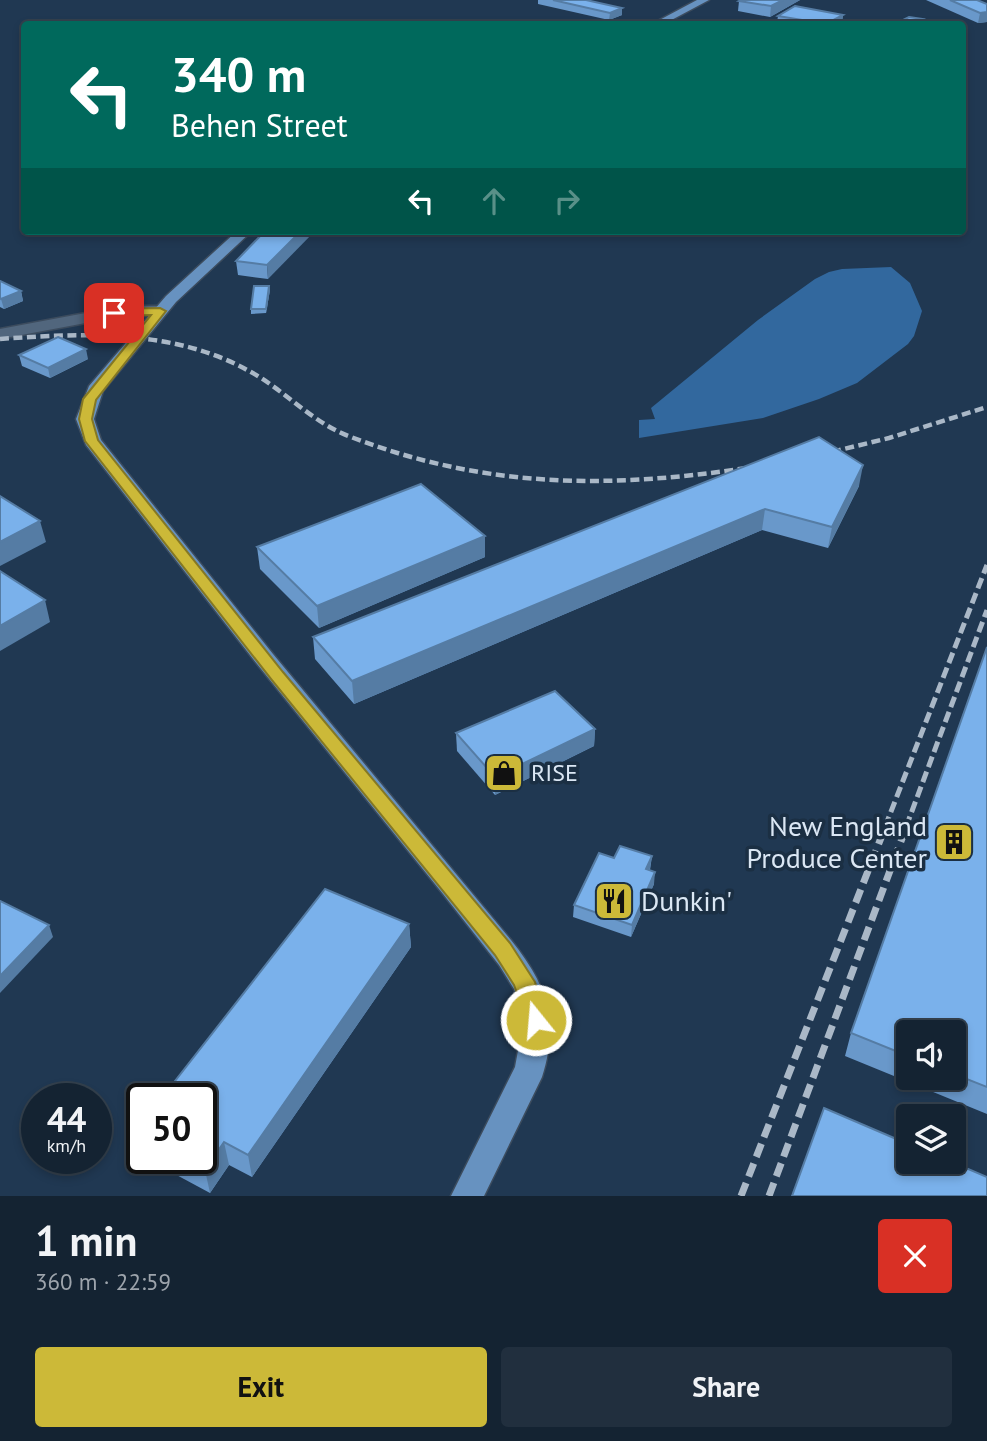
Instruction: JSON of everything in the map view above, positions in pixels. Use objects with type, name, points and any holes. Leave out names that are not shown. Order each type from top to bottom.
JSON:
[{"type":"main road","points":[[663,21],[704,0]]},
{"type":"main road","points":[[241,235],[160,311],[90,399],[85,419],[92,441],[277,676],[461,896],[515,966],[532,999],[538,1038],[527,1077],[467,1196]]},
{"type":"street","points":[[0,334],[123,311],[160,311]]},
{"type":"shaded area","points":[[0,0],[987,0],[987,1196],[0,1196]]},
{"type":"water","points":[[891,267],[910,283],[922,311],[914,336],[908,344],[857,383],[763,418],[639,438],[639,420],[655,419],[651,408],[758,320],[815,279],[842,269]]},
{"type":"building","points":[[553,0],[586,0],[622,8],[610,13]]},
{"type":"building","points":[[783,0],[771,6],[739,1]]},
{"type":"building","points":[[950,0],[977,0],[987,4],[987,12],[980,13]]},
{"type":"building","points":[[795,6],[843,15],[832,21],[808,21],[778,16]]},
{"type":"building","points":[[909,17],[923,19],[920,21],[903,20]]},
{"type":"building","points":[[261,235],[297,235],[267,265],[236,261]]},
{"type":"building","points":[[0,281],[21,291],[1,299]]},
{"type":"building","points":[[254,286],[269,286],[266,309],[251,309]]},
{"type":"building","points":[[58,337],[86,349],[48,368],[19,355]]},
{"type":"building","points":[[819,437],[863,465],[832,527],[765,509],[352,681],[313,637]]},
{"type":"building","points":[[421,484],[485,536],[317,606],[257,547]]},
{"type":"building","points":[[0,496],[40,521],[0,542]]},
{"type":"building","points":[[0,571],[45,600],[0,626]]},
{"type":"building","name":"New England Produce Center","points":[[987,647],[987,1087],[966,1079],[966,1020],[896,1020],[896,1051],[851,1033]]},
{"type":"building","points":[[555,691],[595,729],[495,777],[456,733]]},
{"type":"building","name":"Dunkin'","points":[[620,846],[652,856],[646,869],[655,872],[632,925],[574,905],[599,853],[614,858]]},
{"type":"building","points":[[325,889],[409,924],[248,1155],[224,1142],[217,1152],[217,1083],[173,1083]]},
{"type":"building","points":[[0,901],[49,925],[0,976]]},
{"type":"building","points":[[824,1108],[896,1139],[896,1174],[966,1174],[966,1168],[987,1177],[987,1196],[792,1196]]},
{"type":"railway","points":[[0,339],[95,335],[128,337],[190,347],[249,371],[337,431],[401,454],[451,467],[550,480],[599,481],[650,479],[753,467]]},
{"type":"railway","points":[[819,455],[889,438],[987,407]]},
{"type":"railway","points":[[885,827],[987,565]]},
{"type":"railway","points":[[906,827],[987,610]]},
{"type":"railway","points":[[741,1196],[886,825]]},
{"type":"railway","points":[[769,1196],[907,825]]},
{"type":"place","name":"RISE","points":[[504,773]]},
{"type":"place","name":"New England Produce Center","points":[[954,842]]},
{"type":"place","name":"Dunkin'","points":[[614,901]]},
{"type":"route","points":[[114,313],[160,311],[90,399],[85,419],[92,441],[277,676],[437,866],[502,949],[524,982],[532,999],[536,1020]]}]
